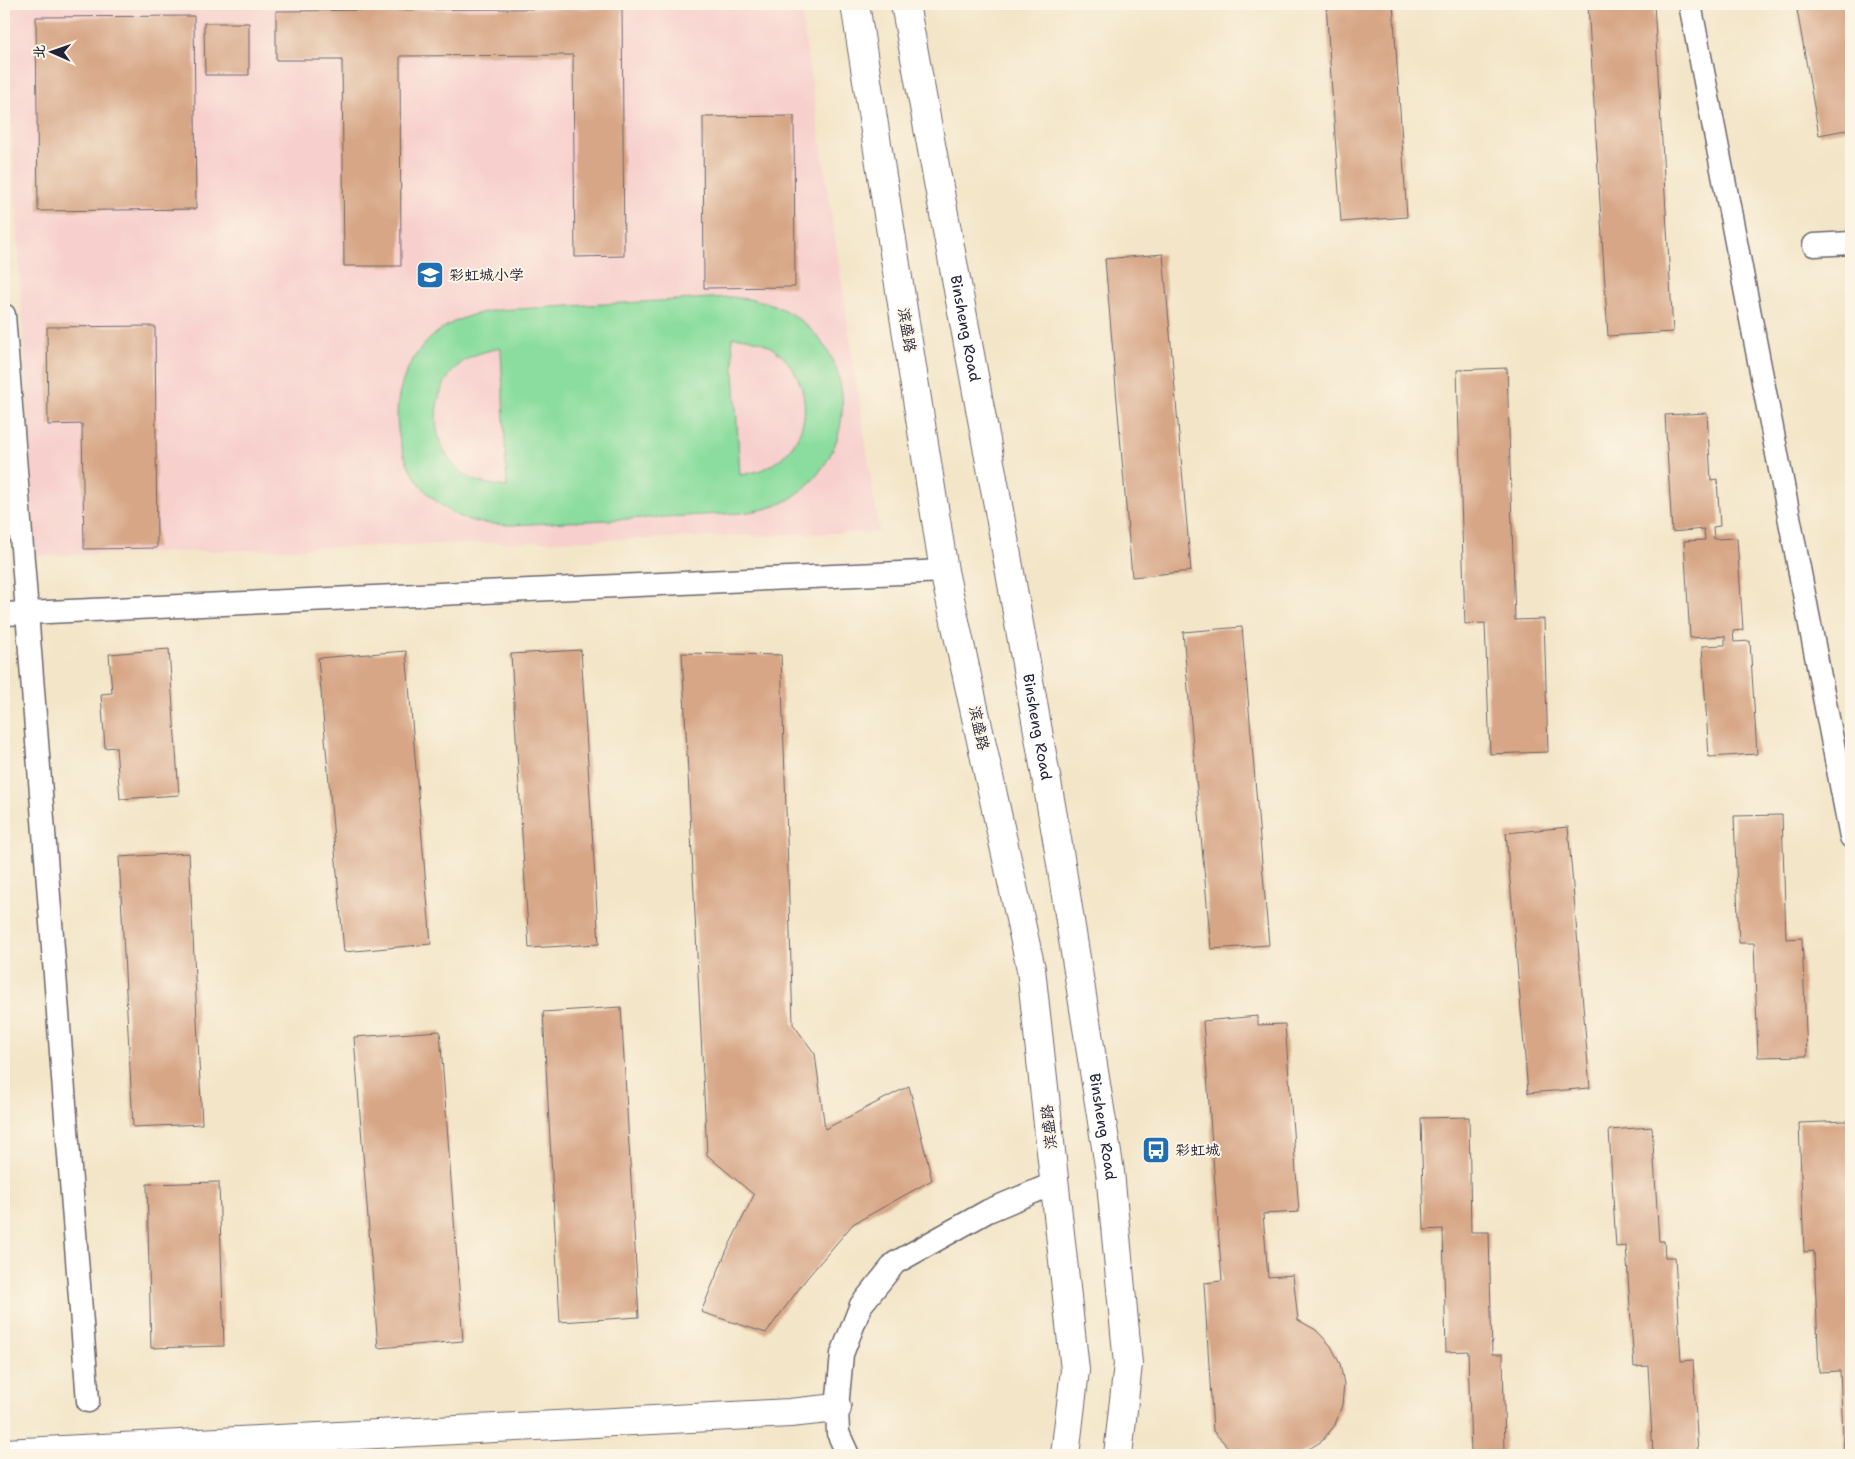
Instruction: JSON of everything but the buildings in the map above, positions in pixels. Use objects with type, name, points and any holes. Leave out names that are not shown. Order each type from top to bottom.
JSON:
[{"type":"main road","name":"滨盛路","points":[[855,4],[944,571],[1031,969],[1074,1370],[1065,1455]]},
{"type":"main road","name":"Binsheng Road","points":[[905,4],[998,506],[1057,839],[1110,1172],[1128,1364],[1118,1455]]},
{"type":"main road","points":[[4,1453],[790,1413],[837,1408]]},
{"type":"lane","points":[[1690,4],[1851,836]]},
{"type":"lane","points":[[1814,244],[1851,243]]},
{"type":"lane","points":[[4,315],[88,1402]]},
{"type":"lane","points":[[4,614],[944,571]]},
{"type":"lane","points":[[848,1455],[838,1433],[837,1408],[842,1354],[861,1305],[895,1262],[988,1211],[1055,1183]]},
{"type":"shaded area","name":"彩虹城小学","points":[[16,4],[800,4],[879,532],[35,556],[6,17]]},
{"type":"green space","points":[[730,297],[761,301],[778,307],[805,324],[825,347],[837,372],[842,400],[840,428],[830,455],[813,480],[788,500],[771,507],[753,511],[510,525],[491,524],[461,517],[437,502],[419,483],[406,459],[399,434],[397,408],[403,382],[414,357],[433,336],[456,321],[481,313],[499,310]],"holes":[[[732,337],[755,340],[775,350],[790,365],[800,384],[804,404],[802,425],[793,445],[772,465],[759,471],[740,475]],[[501,349],[507,487],[475,480],[456,467],[445,454],[439,438],[436,421],[437,404],[442,388],[451,373],[464,361],[473,356]]]},
{"type":"place","name":"彩虹城小学","points":[[430,275]]},
{"type":"place","name":"彩虹城","points":[[1156,1150]]}]
